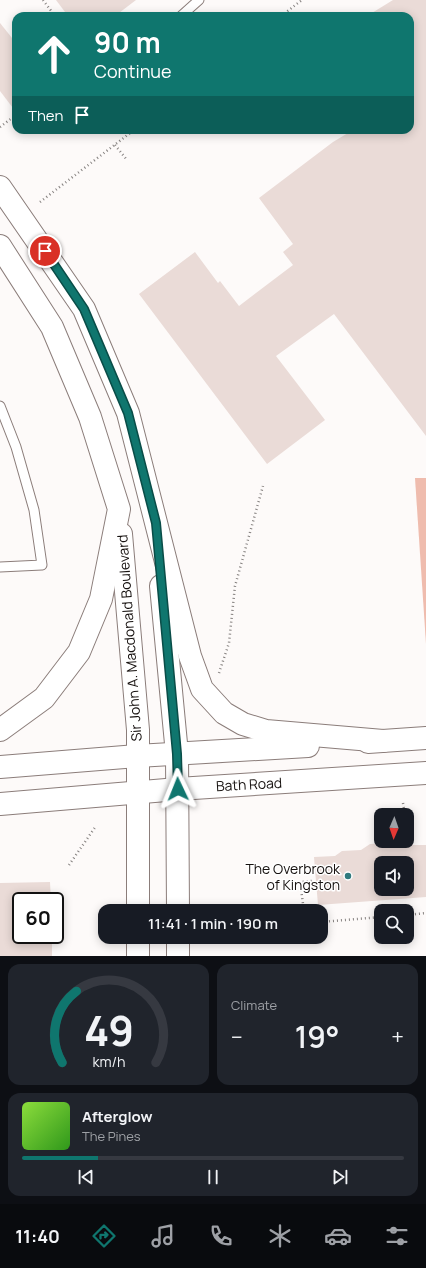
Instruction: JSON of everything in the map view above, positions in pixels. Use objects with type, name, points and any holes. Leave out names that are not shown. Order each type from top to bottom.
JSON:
[{"type":"main road","points":[[0,187],[84,309],[128,413],[190,656],[202,689],[224,713],[243,724],[266,731],[383,741]]},
{"type":"main road","name":"Sir John A. Macdonald Boulevard","points":[[0,246],[52,327],[90,417],[119,509],[138,730],[138,904]]},
{"type":"main road","points":[[0,730],[44,698],[79,652],[101,599],[119,509]]},
{"type":"main road","points":[[156,523],[177,754],[178,904]]},
{"type":"main road","points":[[0,767],[137,756],[426,738]]},
{"type":"main road","name":"Bath Road","points":[[0,804],[178,789],[426,774]]},
{"type":"main road","points":[[138,944],[138,956]]},
{"type":"main road","points":[[178,944],[178,956]]},
{"type":"lane","points":[[186,12],[199,0]]},
{"type":"lane","points":[[0,406],[16,447],[34,510],[42,565],[0,567]]},
{"type":"path","points":[[43,0],[52,12]]},
{"type":"path","points":[[286,12],[302,0]]},
{"type":"path","points":[[0,127],[12,118]]},
{"type":"path","points":[[40,202],[129,134]]},
{"type":"path","points":[[115,145],[127,160]]},
{"type":"path","points":[[218,675],[229,643],[236,586],[263,486]]},
{"type":"path","points":[[403,803],[404,808]]},
{"type":"path","points":[[70,865],[96,826]]},
{"type":"path","points":[[303,904],[300,882],[312,881]]},
{"type":"path","points":[[414,914],[426,913]]},
{"type":"path","points":[[328,921],[374,918]]},
{"type":"shaded area","points":[[415,478],[426,478],[426,644]]},
{"type":"building","points":[[56,0],[136,0],[120,12],[65,12]]},
{"type":"building","points":[[393,0],[426,0],[426,436],[334,314],[276,356],[325,420],[267,464],[139,294],[195,252],[218,283],[220,281],[239,306],[293,265],[283,252],[293,244],[259,198],[333,142],[346,134],[414,134],[414,12],[374,12]]},
{"type":"building","points":[[0,23],[12,38],[12,107],[0,91]]},
{"type":"building","name":"The Overbrook of Kingston","points":[[370,844],[374,844],[374,848],[414,848],[414,845],[426,845],[426,897],[318,904],[314,857],[335,856],[342,851],[361,850]]},
{"type":"building","points":[[50,882],[51,892],[12,892],[12,944],[52,944],[52,956],[0,956],[0,883]]},
{"type":"place","name":"The Overbrook of Kingston","points":[[348,876]]},
{"type":"route","points":[[45,251],[84,309],[128,413],[156,523],[173,729],[177,754],[178,789]]}]
